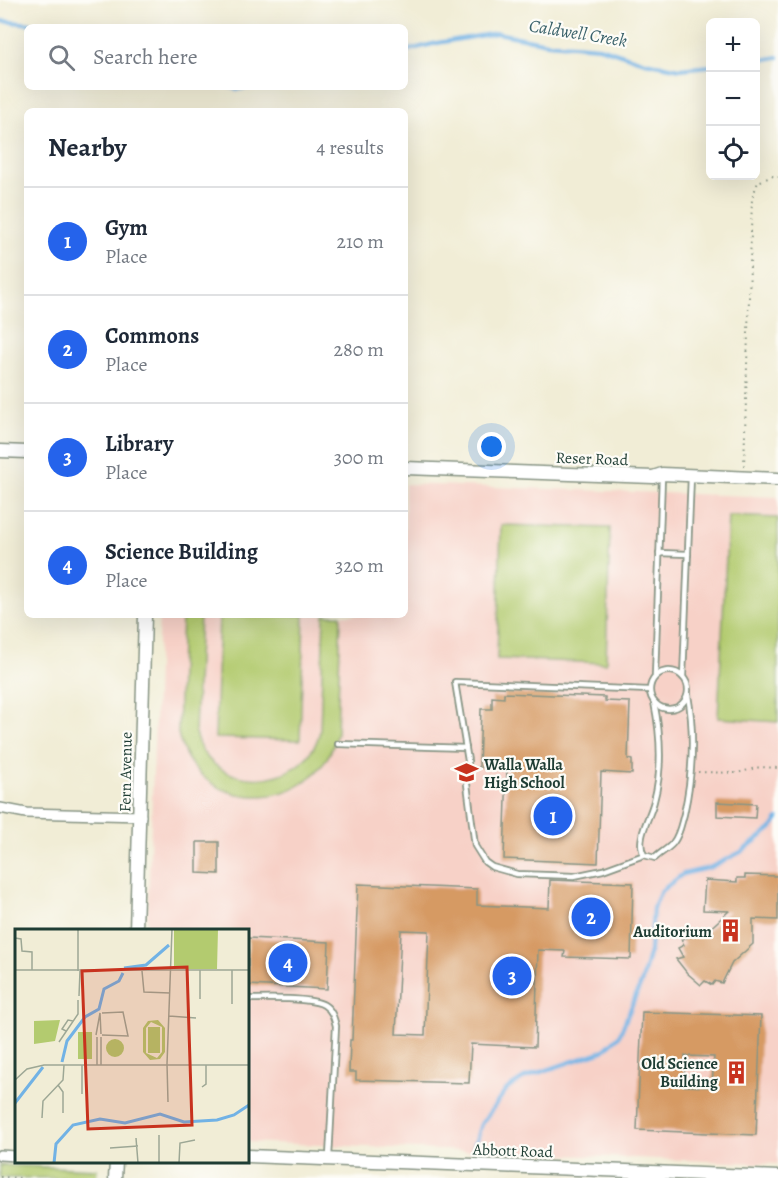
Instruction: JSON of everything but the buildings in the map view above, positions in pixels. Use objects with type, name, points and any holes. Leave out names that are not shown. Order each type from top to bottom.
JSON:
[{"type":"main road","points":[[0,451],[24,452]]},
{"type":"main road","name":"Reser Road","points":[[408,468],[778,479]]},
{"type":"main road","name":"Fern Avenue","points":[[136,929],[145,618]]},
{"type":"main road","name":"Abbott Road","points":[[249,1156],[778,1177]]},
{"type":"main road","points":[[115,1178],[116,1163]]},
{"type":"street","points":[[0,808],[26,813],[141,816]]},
{"type":"street","points":[[0,1155],[15,1156]]},
{"type":"lane","points":[[644,855],[641,843],[660,774],[660,738],[654,702],[649,690],[655,676],[662,474]]},
{"type":"lane","points":[[683,677],[691,475]]},
{"type":"lane","points":[[659,553],[688,554]]},
{"type":"lane","points":[[649,690],[455,682],[468,761],[467,784],[475,846],[485,862],[492,867],[517,874],[574,876],[603,870],[644,855],[655,858],[672,844],[680,831],[692,772],[693,735],[687,684],[683,677],[671,670],[660,672],[655,676]]},
{"type":"lane","points":[[654,702],[661,708],[672,709],[682,704],[688,695]]},
{"type":"lane","points":[[338,744],[466,748]]},
{"type":"lane","points":[[249,999],[313,1001],[325,1005],[333,1014],[336,1026],[329,1160]]},
{"type":"path","points":[[743,478],[752,198],[758,182],[773,176],[778,177]]},
{"type":"path","points":[[692,772],[737,773],[760,767],[778,768]]},
{"type":"path","points":[[0,1176],[24,1178]]},
{"type":"shaded area","name":"Walla Walla High School","points":[[408,484],[778,497],[778,1164],[249,1142],[249,929],[147,929],[159,618],[408,618]]},
{"type":"green space","points":[[728,516],[778,518],[778,722],[718,718]]},
{"type":"green space","points":[[501,525],[610,528],[606,663],[497,659]]},
{"type":"green space","points":[[182,618],[200,618],[195,732],[204,753],[218,767],[237,776],[257,778],[278,775],[296,766],[311,751],[320,731],[324,618],[341,618],[337,733],[325,761],[307,780],[283,792],[257,796],[231,792],[207,780],[189,761],[178,733]]},
{"type":"green space","points":[[219,618],[304,618],[300,740],[215,738]]},
{"type":"green space","points":[[0,1165],[97,1169],[96,1178],[0,1178]]},
{"type":"waterway","name":"Caldwell Creek","points":[[0,21],[32,24]]},
{"type":"waterway","name":"Caldwell Creek","points":[[408,50],[497,33],[547,43],[599,47],[645,62],[680,69],[706,66]]},
{"type":"waterway","name":"Caldwell Creek","points":[[760,60],[778,57]]},
{"type":"waterway","points":[[473,1150],[481,1124],[507,1089],[526,1077],[603,1051],[619,1036],[642,981],[650,951],[653,908],[661,891],[683,874],[709,868],[741,852],[771,829],[778,819]]},
{"type":"place","name":"Walla Walla High School","points":[[466,773]]},
{"type":"place","name":"Gym","points":[[553,816]]},
{"type":"place","name":"Commons","points":[[591,917]]},
{"type":"place","name":"Auditorium","points":[[730,931]]},
{"type":"place","name":"Science Building","points":[[288,963]]},
{"type":"place","name":"Library","points":[[512,976]]},
{"type":"place","name":"Old Science Building","points":[[736,1072]]}]
